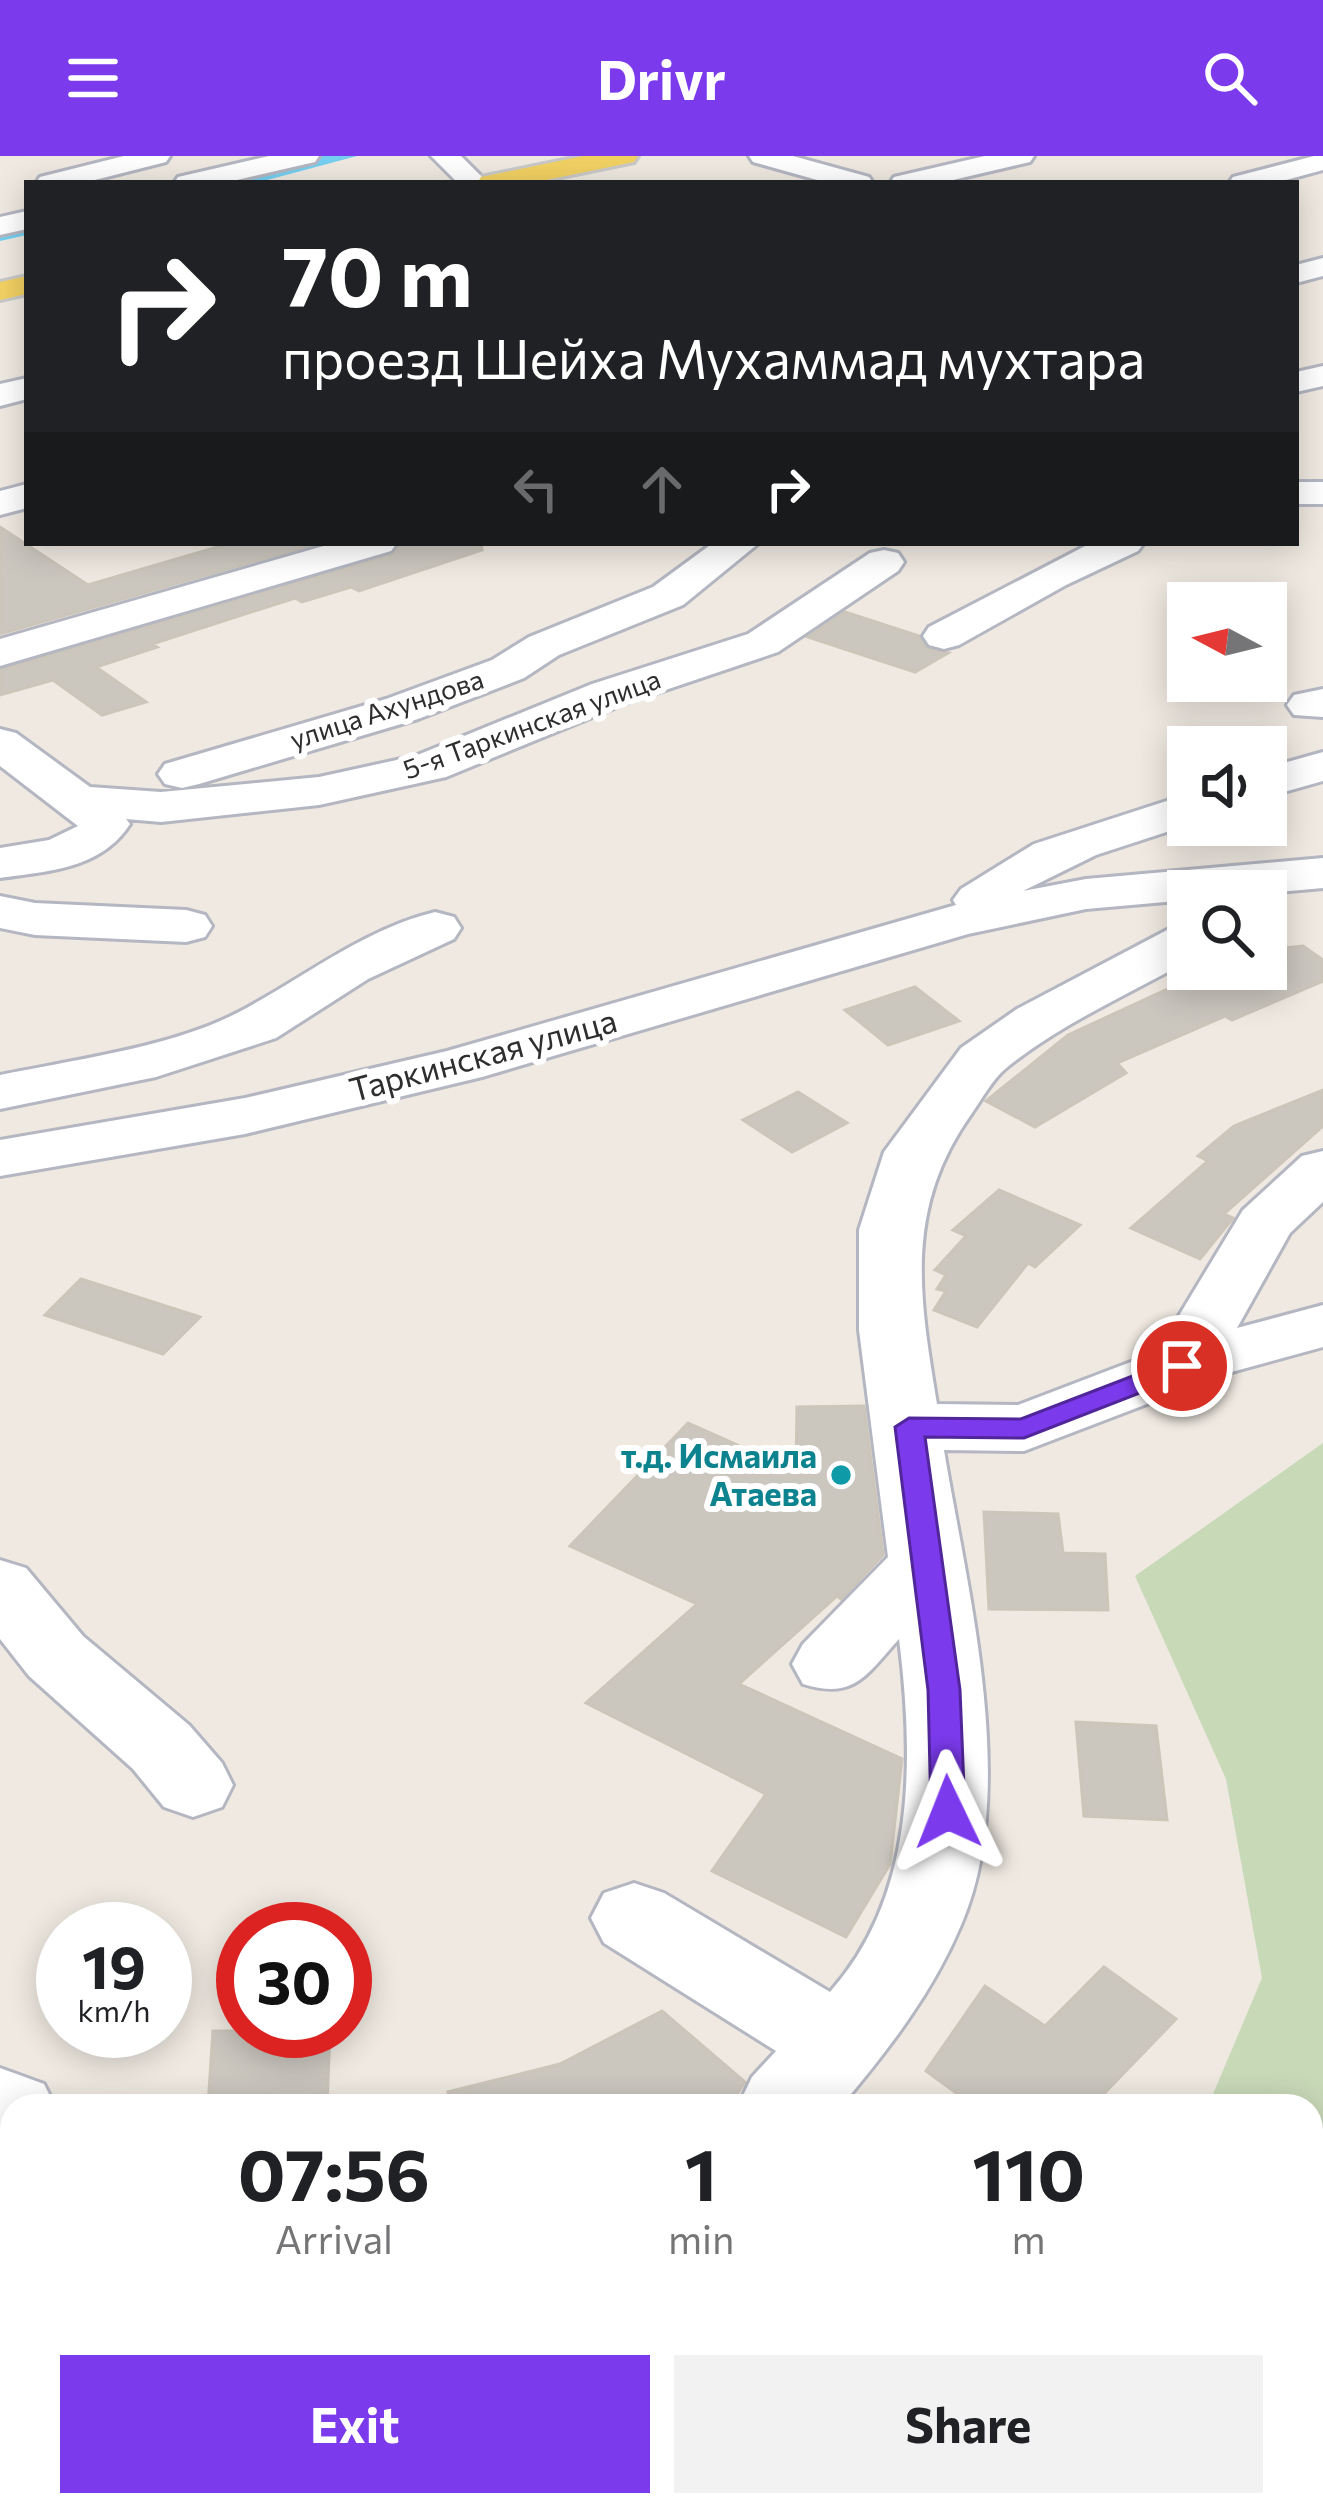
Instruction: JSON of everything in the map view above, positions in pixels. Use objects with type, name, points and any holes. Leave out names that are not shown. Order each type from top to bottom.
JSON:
[{"type":"main road","points":[[504,180],[621,156]]},
{"type":"street","points":[[62,180],[156,156]]},
{"type":"street","points":[[201,180],[305,156]]},
{"type":"street","points":[[445,156],[471,180]]},
{"type":"street","points":[[763,156],[848,180]]},
{"type":"street","points":[[917,180],[1019,156]]},
{"type":"street","points":[[1254,180],[1323,162]]},
{"type":"street","points":[[0,653],[366,546]]},
{"type":"street","name":"улица Ахундова","points":[[81,801],[95,791],[206,770],[402,709],[508,669],[544,646],[668,596],[736,546]]},
{"type":"street","points":[[944,635],[1118,546]]},
{"type":"street","name":"5-я Таркинская улица","points":[[0,743],[41,778],[81,801],[161,807],[319,791],[430,767],[608,694],[763,643],[884,562]]},
{"type":"street","points":[[1287,777],[1323,766]]},
{"type":"street","points":[[0,863],[68,849],[100,835],[105,824],[81,801]]},
{"type":"street","points":[[958,920],[1002,880],[1055,853],[1167,815]]},
{"type":"street","name":"Таркинская улица","points":[[1287,881],[1323,872]]},
{"type":"street","name":"Таркинская улица","points":[[0,1158],[245,1116],[462,1065],[958,920],[1086,894],[1167,906]]},
{"type":"street","points":[[0,912],[35,919],[186,926]]},
{"type":"street","points":[[795,2094],[871,2007],[921,1921],[948,1812],[944,1690],[929,1560],[892,1330],[890,1230],[914,1152],[981,1060],[1058,1009],[1167,916]]},
{"type":"street","points":[[0,1092],[136,1065],[256,1026],[349,968],[435,928]]},
{"type":"street","points":[[1182,1366],[1264,1223],[1323,1169]]},
{"type":"street","points":[[909,1427],[1024,1428],[1182,1366],[1323,1326]]},
{"type":"street","points":[[830,1664],[929,1560]]},
{"type":"street","points":[[0,1587],[56,1655],[161,1747],[193,1785]]},
{"type":"street","points":[[634,1918],[840,2044]]},
{"type":"green space","points":[[1323,1443],[1323,2094],[1213,2094],[1262,1978],[1226,1779],[1135,1576]]},
{"type":"building","points":[[0,527],[88,585],[221,546],[308,546],[0,634]]},
{"type":"building","points":[[399,546],[481,546],[482,550],[359,591],[351,587],[302,602],[295,598],[96,667],[146,702],[102,715],[53,680],[0,695],[0,670],[392,555]]},
{"type":"building","points":[[845,612],[919,636],[928,649],[948,653],[915,672],[808,637]]},
{"type":"building","points":[[1303,946],[1323,960],[1323,981],[1232,1020],[1225,1016],[1117,1063],[1126,1073],[1035,1127],[986,1101],[1068,1035],[1167,989],[1287,990],[1287,948]]},
{"type":"building","points":[[915,987],[959,1021],[888,1045],[845,1010]]},
{"type":"building","points":[[1323,1090],[1323,1126],[1224,1214],[1233,1218],[1200,1259],[1131,1228],[1208,1161],[1198,1156],[1234,1126]]},
{"type":"building","points":[[798,1092],[847,1123],[792,1152],[743,1120]]},
{"type":"building","points":[[999,1190],[1080,1225],[1035,1267],[1028,1263],[977,1327],[934,1310],[946,1291],[937,1289],[946,1275],[935,1270],[966,1236],[953,1230]]},
{"type":"building","points":[[81,1279],[200,1317],[163,1354],[45,1315]]},
{"type":"building","points":[[864,1406],[883,1555],[841,1599],[837,1596],[739,1684],[902,1759],[890,1864],[846,1937],[712,1871],[766,1794],[586,1703],[697,1604],[570,1546],[688,1423],[796,1471],[797,1407]]},
{"type":"building","points":[[984,1512],[1058,1514],[1063,1553],[1105,1554],[1108,1610],[989,1609]]},
{"type":"building","points":[[1076,1722],[1156,1726],[1167,1820],[1084,1816]]},
{"type":"building","points":[[1104,1967],[1176,2019],[1104,2094],[958,2094],[926,2071],[985,1986],[1045,2026]]},
{"type":"building","points":[[662,2011],[745,2082],[737,2094],[448,2094],[560,2064]]},
{"type":"building","points":[[213,2031],[216,2058],[329,2058],[327,2094],[209,2094]]},
{"type":"waterway","points":[[242,180],[347,156]]},
{"type":"waterway","points":[[0,235],[24,230]]},
{"type":"place","name":"т.д. Исмаила Атаева","points":[[841,1475]]},
{"type":"route","points":[[948,1812],[944,1690],[909,1427],[1024,1428],[1182,1366]]}]
